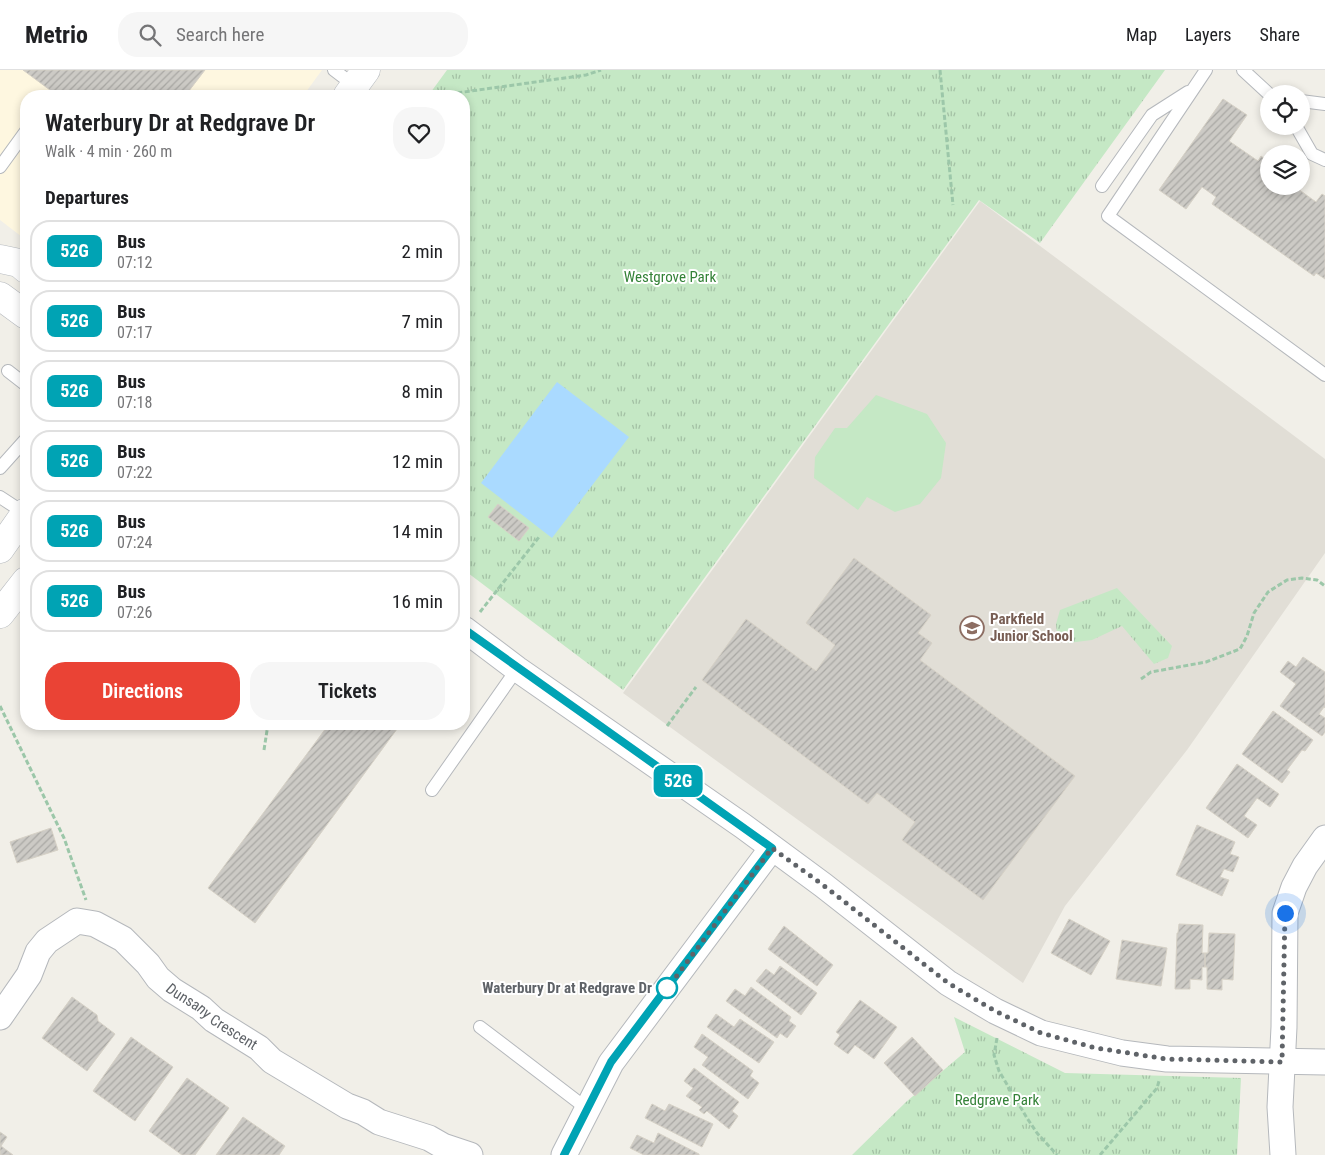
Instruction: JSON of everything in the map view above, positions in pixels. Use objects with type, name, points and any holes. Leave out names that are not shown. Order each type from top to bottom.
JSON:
[{"type":"main road","points":[[0,259],[20,264]]},
{"type":"main road","points":[[0,296],[20,311]]},
{"type":"main road","points":[[0,549],[20,521]]},
{"type":"main road","points":[[0,614],[20,589]]},
{"type":"street","points":[[470,634],[823,885],[948,983],[1002,1014],[1041,1033],[1122,1053],[1167,1059],[1325,1062]]},
{"type":"street","points":[[1283,1155],[1280,1107],[1285,913],[1294,887],[1305,866],[1325,838]]},
{"type":"street","points":[[564,1155],[586,1108],[611,1062],[772,848]]},
{"type":"street","name":"Dunsany Crescent","points":[[0,1017],[29,975],[38,952],[47,941],[77,921],[95,924],[123,939],[148,964],[158,978],[172,990],[201,1008],[214,1020],[259,1048],[272,1061],[288,1071],[347,1106],[363,1112],[379,1122],[429,1138],[443,1146],[470,1155]]},
{"type":"lane","points":[[1206,70],[1108,216],[1325,376]]},
{"type":"lane","points":[[1243,70],[1260,86]]},
{"type":"lane","points":[[1102,186],[1152,115],[1193,88]]},
{"type":"lane","points":[[1310,102],[1325,104]]},
{"type":"lane","points":[[1301,135],[1312,154],[1325,160]]},
{"type":"lane","points":[[0,167],[20,139]]},
{"type":"lane","points":[[8,371],[20,380]]},
{"type":"lane","points":[[0,468],[20,446]]},
{"type":"lane","points":[[0,497],[20,509]]},
{"type":"lane","points":[[432,790],[517,669]]},
{"type":"lane","points":[[480,1027],[586,1108]]},
{"type":"path","points":[[470,91],[586,75],[601,70]]},
{"type":"path","points":[[940,70],[953,205]]},
{"type":"path","points":[[470,624],[539,537]]},
{"type":"path","points":[[1141,679],[1152,672],[1206,662],[1240,649],[1247,636],[1254,613],[1268,592],[1287,580],[1302,578],[1317,580],[1325,586]]},
{"type":"path","points":[[667,726],[696,687]]},
{"type":"path","points":[[0,706],[64,838],[95,924]]},
{"type":"path","points":[[264,750],[267,730]]},
{"type":"path","points":[[1002,1014],[994,1056],[995,1062],[1026,1118],[1058,1155]]},
{"type":"path","points":[[1100,1155],[1157,1088],[1167,1059]]},
{"type":"shaded area","points":[[0,70],[322,70],[307,90],[20,90],[20,235],[0,220]]},
{"type":"shaded area","name":"Parkfield Junior School","points":[[980,201],[1325,459],[1325,553],[1187,750],[1065,906],[1023,983],[623,693]]},
{"type":"green space","name":"Westgrove Park","points":[[447,70],[1165,70],[1040,243],[979,200],[623,690],[470,575],[470,90],[432,90]]},
{"type":"green space","points":[[876,395],[927,414],[946,443],[941,478],[920,504],[895,512],[867,497],[858,510],[814,478],[815,457],[835,428],[847,428]]},
{"type":"green space","points":[[1117,588],[1172,646],[1168,658],[1154,664],[1122,626],[1092,640],[1068,643],[1057,634],[1056,624],[1060,610]]},
{"type":"green space","name":"Redgrave Park","points":[[954,1017],[1065,1073],[1241,1078],[1237,1155],[852,1155],[906,1102],[965,1052]]},
{"type":"water","points":[[557,382],[629,437],[552,538],[481,483]]},
{"type":"building","points":[[23,70],[205,70],[190,90],[50,90]]},
{"type":"building","points":[[1223,99],[1247,115],[1229,141],[1258,161],[1260,158],[1260,195],[1306,195],[1316,202],[1322,194],[1325,196],[1325,279],[1316,273],[1314,276],[1212,204],[1216,197],[1202,187],[1186,209],[1159,190]]},
{"type":"building","points":[[498,504],[529,528],[519,541],[488,517]]},
{"type":"building","points":[[854,558],[931,615],[918,633],[932,643],[920,660],[1075,776],[983,900],[902,840],[915,822],[877,793],[868,804],[702,680],[746,619],[816,671],[835,645],[806,623]]},
{"type":"building","points":[[1303,657],[1325,672],[1325,708],[1319,714],[1325,718],[1325,732],[1322,736],[1280,706],[1296,684],[1280,672],[1288,661],[1296,667]]},
{"type":"building","points":[[1273,711],[1313,740],[1305,751],[1302,750],[1287,770],[1290,772],[1282,783],[1242,754]]},
{"type":"building","points":[[325,730],[396,730],[255,923],[208,888]]},
{"type":"building","points":[[1237,764],[1279,794],[1270,807],[1257,798],[1244,816],[1257,825],[1248,838],[1206,808]]},
{"type":"building","points":[[1197,825],[1235,842],[1230,854],[1239,857],[1233,872],[1224,869],[1220,877],[1229,880],[1222,896],[1176,875]]},
{"type":"building","points":[[51,828],[58,850],[17,863],[10,842]]},
{"type":"building","points":[[1069,919],[1110,941],[1091,975],[1051,953]]},
{"type":"building","points":[[1179,924],[1203,925],[1202,953],[1205,953],[1205,967],[1202,967],[1202,980],[1190,979],[1190,989],[1175,989]]},
{"type":"building","points":[[784,926],[833,965],[817,986],[768,949]]},
{"type":"building","points":[[1209,933],[1235,934],[1233,980],[1222,979],[1222,990],[1207,989],[1205,953],[1208,953]]},
{"type":"building","points":[[1122,940],[1167,948],[1161,986],[1116,979]]},
{"type":"building","points":[[780,966],[817,993],[801,1015],[756,981],[766,969],[774,975]]},
{"type":"building","points":[[751,987],[791,1017],[789,1021],[796,1026],[787,1038],[780,1033],[777,1038],[726,1001],[735,989],[745,996]]},
{"type":"building","points":[[72,997],[97,1015],[98,1021],[115,1034],[87,1071],[42,1038]]},
{"type":"building","points":[[860,1000],[897,1027],[874,1059],[855,1045],[848,1054],[834,1044],[840,1035],[836,1032]]},
{"type":"building","points":[[716,1014],[734,1027],[740,1019],[774,1042],[759,1063],[707,1027]]},
{"type":"building","points":[[702,1034],[753,1071],[750,1076],[759,1083],[748,1099],[702,1065],[708,1057],[694,1047]]},
{"type":"building","points":[[131,1037],[173,1067],[135,1121],[93,1091]]},
{"type":"building","points":[[912,1037],[943,1070],[915,1096],[884,1063]]},
{"type":"building","points":[[694,1068],[739,1102],[732,1111],[738,1116],[729,1129],[707,1111],[704,1114],[699,1110],[702,1107],[686,1096],[693,1088],[684,1081]]},
{"type":"building","points":[[187,1078],[229,1108],[195,1155],[182,1155],[149,1131]]},
{"type":"building","points":[[652,1104],[665,1111],[669,1104],[713,1124],[702,1147],[645,1118]]},
{"type":"building","points":[[243,1117],[285,1146],[279,1155],[216,1155]]},
{"type":"building","points":[[0,1132],[7,1137],[1,1146],[13,1155],[0,1155]]},
{"type":"building","points":[[658,1133],[699,1155],[644,1155],[630,1148],[637,1135],[654,1143]]},
{"type":"bus line","name":"52G","points":[[470,634],[517,669],[772,848],[611,1062],[564,1155]]},
{"type":"place","name":"Parkfield Junior School","points":[[972,628]]},
{"type":"place","name":"Waterbury Dr at Redgrave Dr","points":[[667,988]]},
{"type":"route","points":[[667,988],[664,993],[772,848],[823,885],[948,983],[995,1011],[1041,1033],[1096,1048],[1167,1059],[1282,1062],[1285,913]]}]
